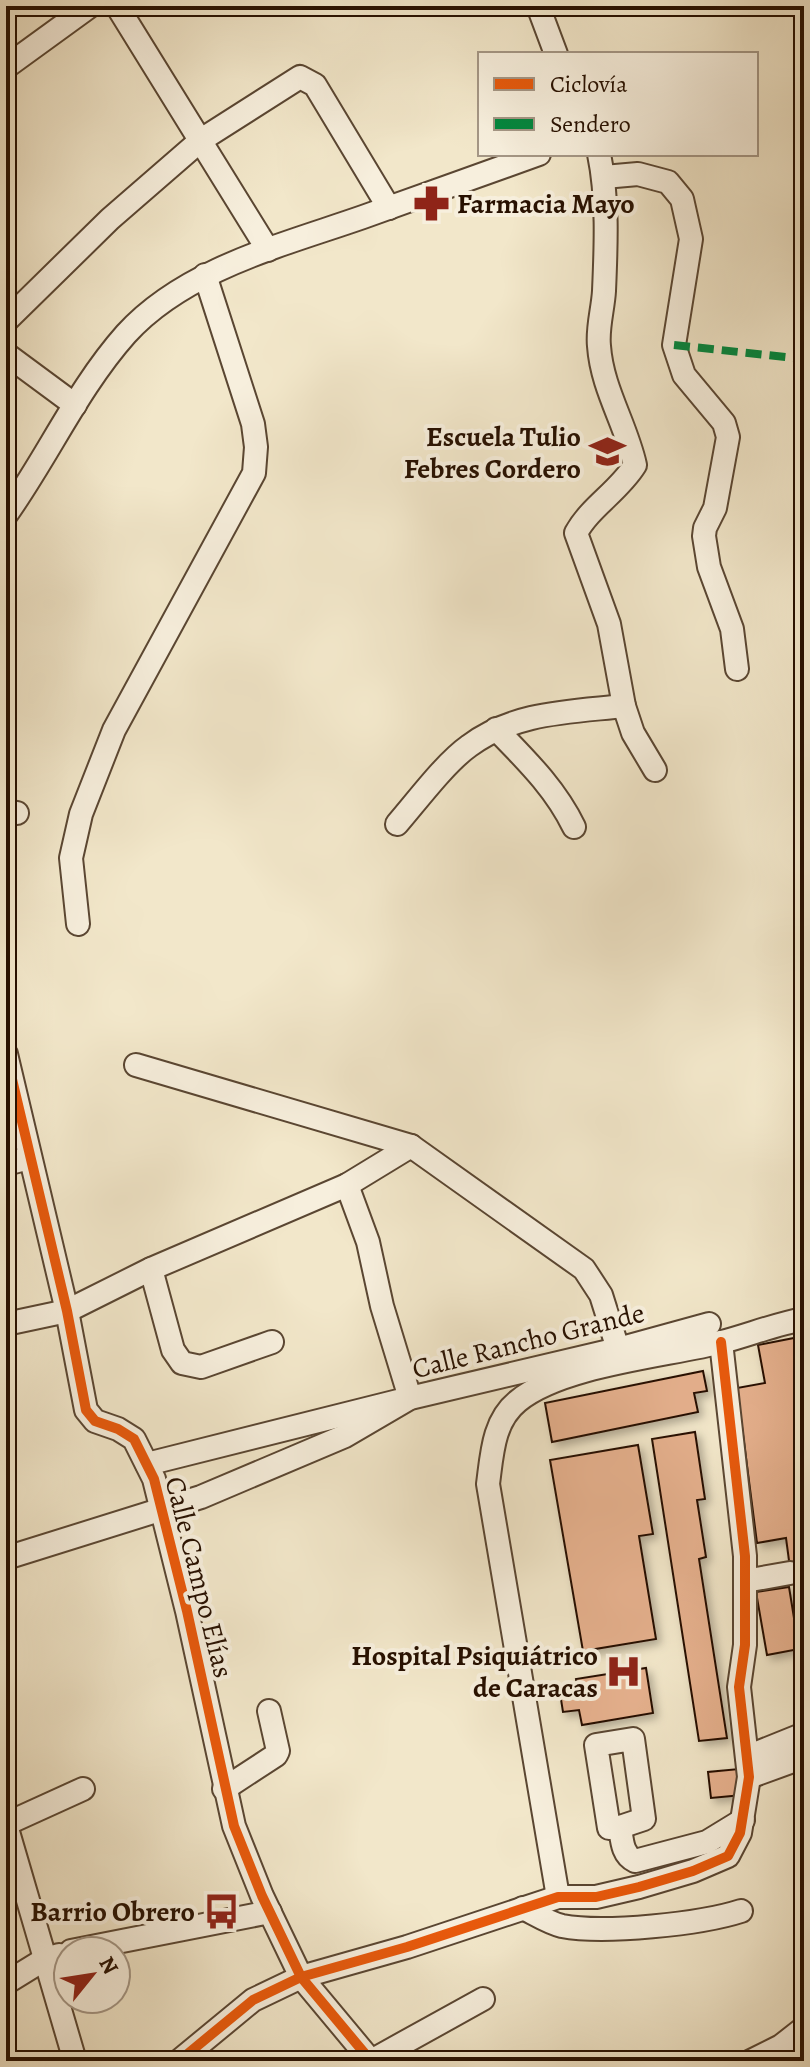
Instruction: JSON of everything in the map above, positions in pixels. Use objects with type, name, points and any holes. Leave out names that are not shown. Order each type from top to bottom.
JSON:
[{"type":"street","points":[[6,67],[90,6]]},
{"type":"street","points":[[117,6],[268,250]]},
{"type":"street","points":[[538,6],[555,52]]},
{"type":"street","points":[[6,321],[110,219],[201,140],[300,77],[315,85],[389,208]]},
{"type":"street","points":[[6,515],[105,361],[129,332],[185,287],[205,275],[268,250],[533,156]]},
{"type":"street","points":[[599,156],[604,177],[604,291],[598,344],[605,386],[630,440],[635,465],[625,482],[576,533],[609,624],[624,706],[633,733],[655,770]]},
{"type":"street","points":[[604,177],[638,174],[668,182],[682,199],[691,239],[674,345],[684,375],[724,423],[728,437],[718,496],[704,536],[709,567],[732,629],[737,669]]},
{"type":"street","points":[[78,924],[71,858],[81,814],[114,730],[254,473],[256,447],[253,424],[205,275]]},
{"type":"street","points":[[6,354],[75,405]]},
{"type":"street","points":[[397,824],[467,747],[496,729],[522,719],[624,706]]},
{"type":"street","points":[[496,729],[542,776],[564,806],[574,827]]},
{"type":"street","name":"Calle Campo Elías","points":[[6,1054],[67,1311],[86,1410],[95,1421],[134,1439],[147,1464],[162,1509],[234,1826],[301,1977],[371,2061]]},
{"type":"street","points":[[136,1065],[411,1146],[584,1269],[601,1295],[618,1349]]},
{"type":"street","points":[[6,1324],[67,1311],[151,1269],[347,1185],[411,1146]]},
{"type":"street","points":[[6,1164],[29,1158]]},
{"type":"street","points":[[147,1464],[410,1398],[382,1306],[368,1242],[347,1185]]},
{"type":"street","points":[[151,1269],[173,1350],[182,1363],[201,1367],[272,1342]]},
{"type":"street","points":[[558,1897],[488,1484],[494,1441],[501,1420],[517,1401],[537,1389],[595,1369],[715,1333],[804,1319]]},
{"type":"street","points":[[179,2061],[253,2000],[301,1977],[407,1947],[558,1897],[596,1897],[693,1871],[728,1856],[743,1820],[748,1767],[739,1687],[745,1645],[745,1556],[715,1333]]},
{"type":"street","name":"Calle Rancho Grande","points":[[6,1558],[201,1497],[345,1436],[410,1398],[618,1349],[715,1333]]},
{"type":"street","points":[[745,1581],[790,1573]]},
{"type":"street","points":[[224,1789],[276,1755],[278,1751],[269,1711]]},
{"type":"street","points":[[748,1767],[804,1734]]},
{"type":"street","points":[[748,1767],[804,1757]]},
{"type":"street","points":[[75,2061],[6,1825],[83,1789]]},
{"type":"street","points":[[620,1827],[624,1849],[635,1861],[707,1842],[743,1820]]},
{"type":"street","points":[[523,1908],[558,1925],[582,1929],[706,1920],[741,1911]]},
{"type":"street","points":[[132,1939],[270,1912]]},
{"type":"street","points":[[6,1983],[52,1957]]},
{"type":"street","points":[[371,2061],[483,1999]]},
{"type":"street","points":[[751,2061],[781,2046],[804,2028]]},
{"type":"building","points":[[794,1338],[796,1347],[804,1347],[804,1580],[799,1580],[796,1567],[790,1568],[786,1538],[757,1543],[737,1388],[765,1383],[758,1345]]},
{"type":"building","points":[[703,1371],[707,1391],[694,1393],[698,1412],[552,1442],[545,1403]]},
{"type":"building","points":[[695,1432],[705,1499],[697,1500],[706,1557],[699,1559],[727,1738],[699,1741],[652,1439]]},
{"type":"building","points":[[638,1445],[653,1534],[639,1536],[656,1639],[583,1651],[550,1460]]},
{"type":"building","points":[[789,1587],[799,1649],[767,1655],[756,1592]]},
{"type":"building","points":[[646,1668],[653,1713],[582,1725],[579,1710],[563,1712],[560,1693],[578,1690],[576,1679]]},
{"type":"building","points":[[739,1769],[742,1795],[711,1798],[708,1772]]},
{"type":"marked path","points":[[674,345],[804,359]]},
{"type":"marked path","points":[[764,2054],[767,2061]]},
{"type":"cycle path","points":[[6,1054],[67,1311],[86,1410],[95,1421],[134,1439],[154,1479],[187,1611],[234,1826],[262,1896],[301,1977],[371,2061]]},
{"type":"cycle path","points":[[179,2061],[253,2000],[301,1977],[407,1947],[558,1897],[596,1897],[639,1887],[693,1871],[728,1856],[740,1833],[749,1777],[739,1687],[745,1645],[745,1556],[721,1342]]},
{"type":"place","name":"Farmacia Mayo","points":[[431,203]]},
{"type":"place","name":"Escuela Tulio Febres Cordero","points":[[607,452]]},
{"type":"place","name":"Hospital Psiquiátrico de Caracas","points":[[624,1671]]},
{"type":"place","name":"Barrio Obrero","points":[[221,1911]]}]
